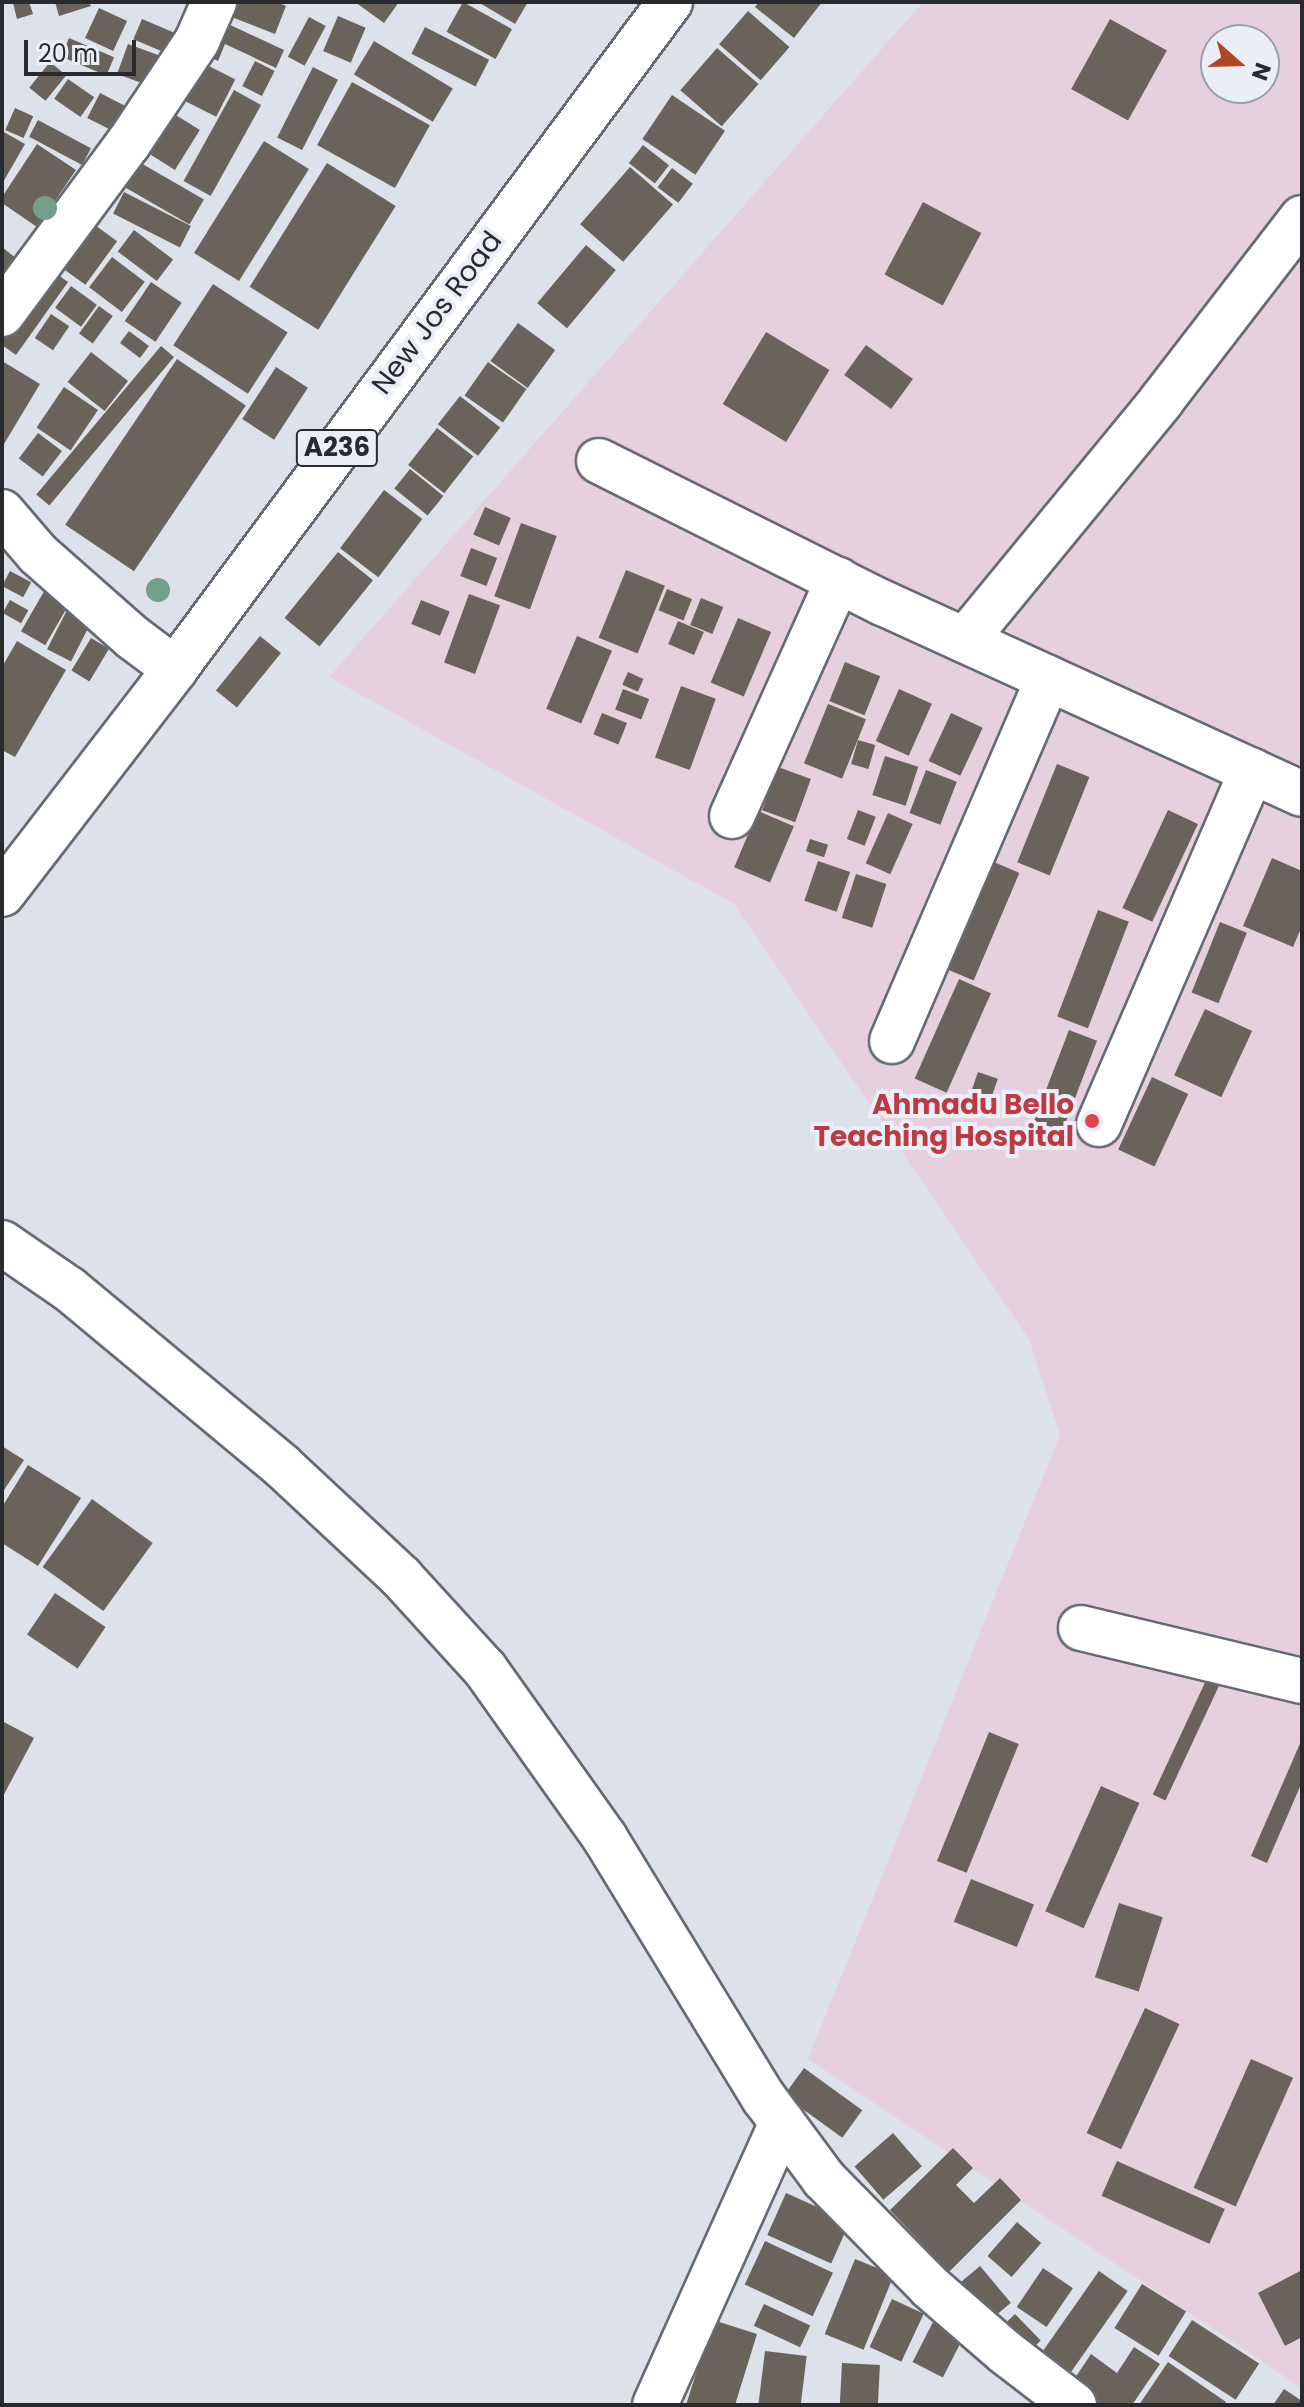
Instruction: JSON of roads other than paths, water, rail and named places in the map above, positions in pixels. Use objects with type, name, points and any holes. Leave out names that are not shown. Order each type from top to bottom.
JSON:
[{"type":"main road","points":[[2,314],[128,144],[197,41],[214,2]]},
{"type":"main road","name":"New Jos Road","points":[[2,894],[175,669],[670,2]]},
{"type":"main road","points":[[965,640],[1161,401],[1302,218]]},
{"type":"main road","points":[[599,461],[838,580],[1302,794]]},
{"type":"main road","points":[[2,512],[38,554],[132,637],[175,669]]},
{"type":"main road","points":[[732,816],[838,580]]},
{"type":"main road","points":[[892,1041],[1048,678]]},
{"type":"main road","points":[[1099,1124],[1252,771]]},
{"type":"main road","points":[[2,1243],[69,1289],[282,1466],[401,1577],[485,1669],[605,1838],[782,2122],[824,2179],[930,2287],[1005,2352],[1074,2405]]},
{"type":"main road","points":[[1081,1628],[1302,1681]]},
{"type":"main road","points":[[655,2405],[782,2122]]},
{"type":"place","name":"Ahmadu Bello Teaching Hospital","points":[[1092,1121]]}]
